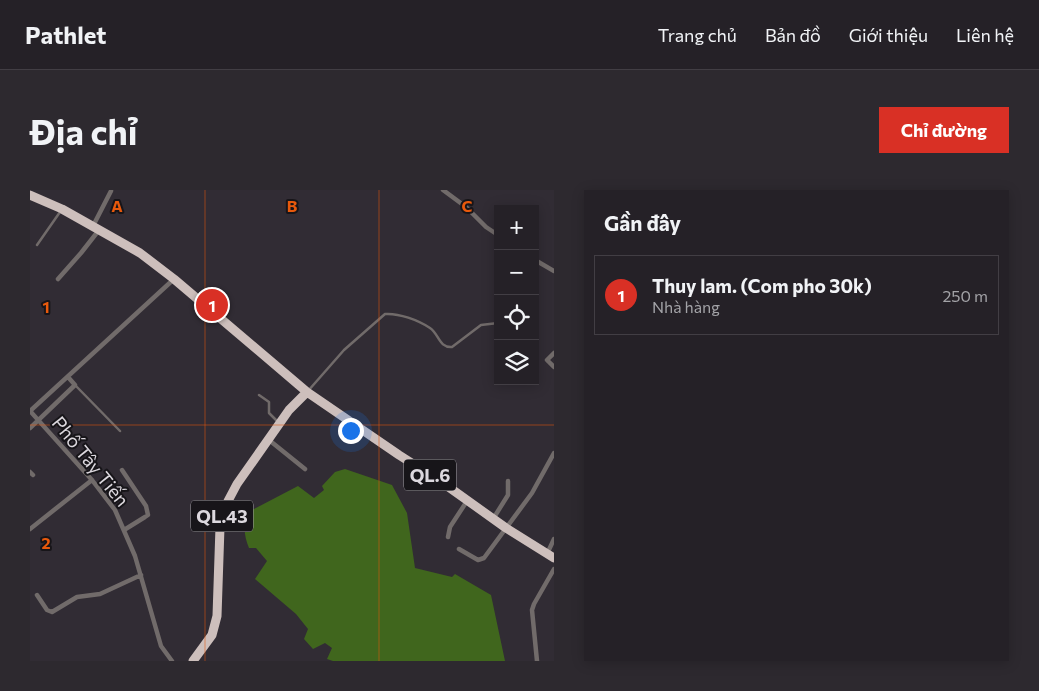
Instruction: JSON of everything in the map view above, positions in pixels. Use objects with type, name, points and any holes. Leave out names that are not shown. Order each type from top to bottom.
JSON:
[{"type":"highway","name":"QL.6","points":[[30,195],[62,209],[140,253],[174,279],[307,392],[550,556]]},
{"type":"highway","name":"QL.43","points":[[193,661],[212,635],[217,616],[220,527],[224,512],[236,484],[289,410],[307,392]]},
{"type":"street","points":[[443,190],[466,207],[494,232]]},
{"type":"street","points":[[58,279],[81,253],[96,228],[111,191]]},
{"type":"street","points":[[539,262],[554,271]]},
{"type":"street","name":"Phố Tây Tiến","points":[[169,660],[161,646],[141,574],[115,510],[92,480],[30,411],[174,279]]},
{"type":"street","points":[[554,353],[547,360],[554,367]]},
{"type":"street","points":[[30,428],[75,385],[68,377]]},
{"type":"street","points":[[269,440],[305,469]]},
{"type":"street","points":[[459,549],[471,557],[481,560],[488,553],[532,493],[554,453]]},
{"type":"street","points":[[122,470],[148,511],[146,518],[124,530]]},
{"type":"street","points":[[30,529],[92,480]]},
{"type":"street","points":[[493,519],[508,495],[508,481]]},
{"type":"street","points":[[448,537],[450,527],[468,501]]},
{"type":"street","points":[[550,556],[554,539]]},
{"type":"street","points":[[536,661],[532,610],[554,570]]},
{"type":"street","points":[[37,595],[47,610],[52,612],[77,597],[100,594],[141,574]]},
{"type":"lane","points":[[37,245],[62,209]]},
{"type":"lane","points":[[307,392],[318,382],[344,350],[385,314],[419,322],[436,333],[442,344],[446,347],[452,347],[481,325],[494,323]]},
{"type":"lane","points":[[75,385],[120,431]]},
{"type":"lane","points":[[259,395],[268,400],[269,413],[280,424]]},
{"type":"green space","points":[[345,469],[392,485],[407,513],[415,568],[452,577],[455,574],[491,595],[505,661],[333,661],[327,659],[332,648],[325,643],[313,649],[304,639],[308,629],[296,614],[255,579],[267,561],[256,548],[249,548],[245,534],[246,519],[250,511],[298,486],[314,498],[324,490],[322,486],[335,472]]},
{"type":"place","name":"Thuy lam. (Com pho 30k)","points":[[212,305]]}]
